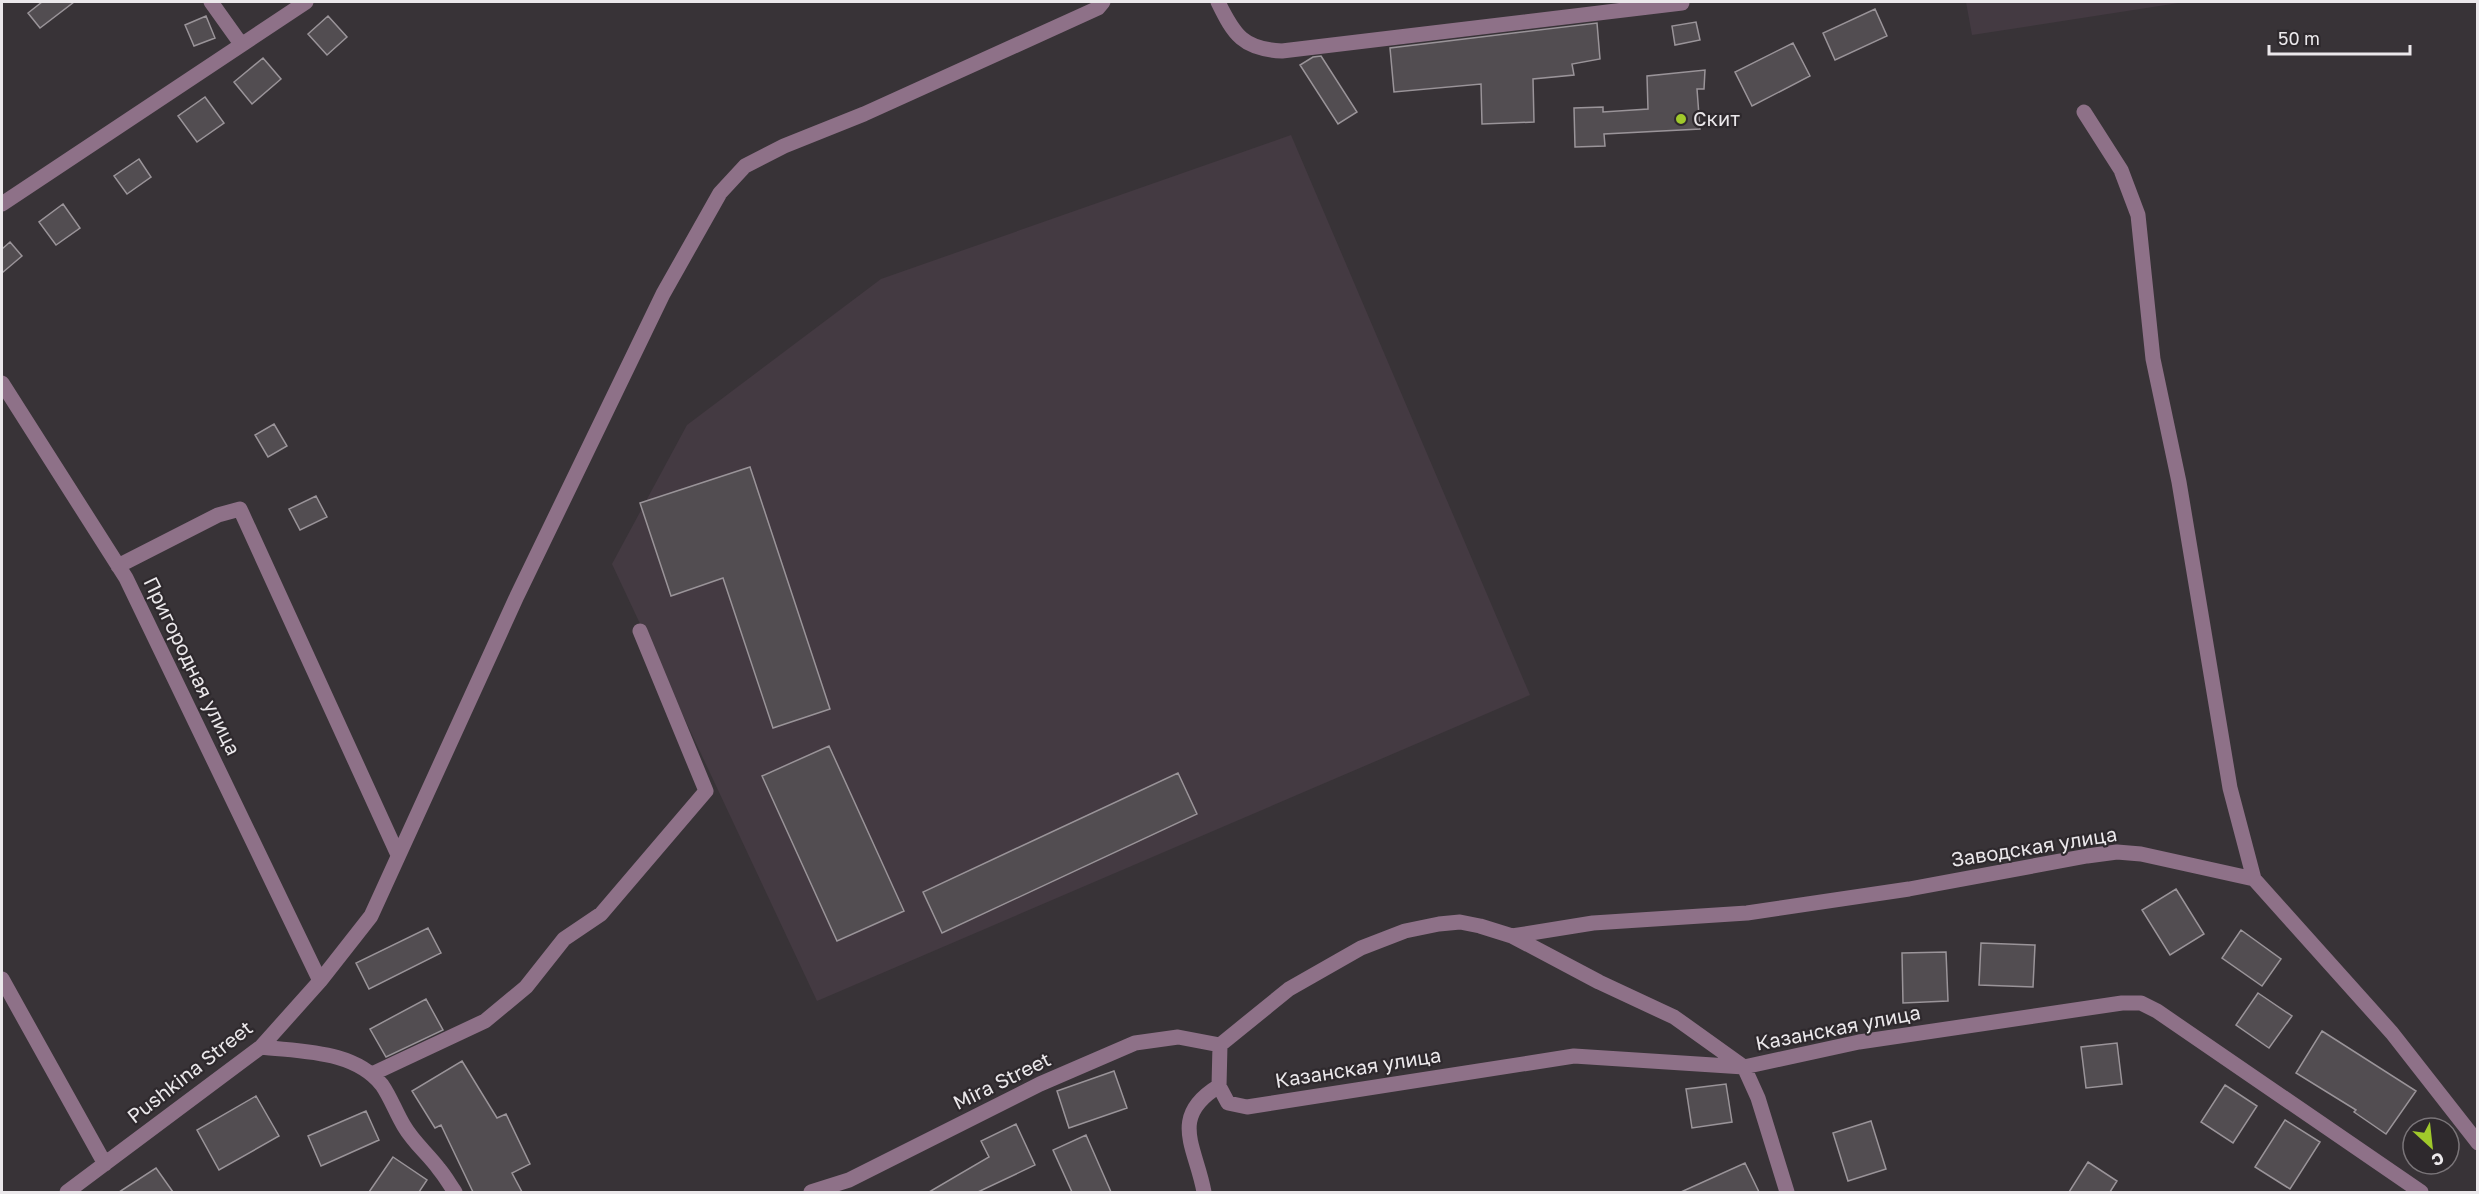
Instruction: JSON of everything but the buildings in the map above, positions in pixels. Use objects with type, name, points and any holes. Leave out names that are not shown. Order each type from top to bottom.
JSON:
[{"type":"street","points":[[211,2],[241,44]]},
{"type":"street","points":[[2,204],[306,2]]},
{"type":"street","points":[[1218,2],[1232,29],[1248,44],[1264,50],[1282,51],[1682,3]]},
{"type":"street","name":"Pushkina Street","points":[[66,1192],[261,1047],[320,981],[371,916],[517,596],[663,294],[720,193],[745,166],[784,146],[864,114],[1101,5]]},
{"type":"street","points":[[2084,112],[2121,170],[2138,215],[2153,359],[2179,482],[2230,788],[2254,879],[2392,1033],[2478,1143]]},
{"type":"street","name":"Пригородная улица","points":[[2,382],[118,566],[320,981]]},
{"type":"street","points":[[118,566],[218,515],[240,509],[398,855]]},
{"type":"street","points":[[372,1074],[485,1021],[526,987],[564,939],[601,914],[706,791],[640,631]]},
{"type":"street","name":"Заводская улица","points":[[1512,936],[1604,922],[1748,913],[1909,889],[2117,852],[2141,854],[2254,879]]},
{"type":"street","points":[[1204,1192],[1189,1137],[1189,1122],[1191,1110],[1202,1096],[1219,1086],[1220,1045],[1289,989],[1361,948],[1394,935],[1439,924],[1460,922],[1512,936],[1599,982],[1674,1017],[1744,1067],[1758,1098],[1786,1192]]},
{"type":"street","points":[[2,979],[105,1164]]},
{"type":"street","name":"Казанская улица","points":[[1219,1086],[1228,1103],[1247,1107],[1574,1056],[1744,1067],[1858,1042],[2122,1003],[2141,1004],[2157,1011],[2421,1192]]},
{"type":"street","name":"Mira Street","points":[[811,1192],[849,1180],[1040,1084],[1135,1044],[1179,1037],[1220,1045]]},
{"type":"street","points":[[261,1047],[331,1055],[357,1064],[372,1074],[383,1087],[418,1148],[439,1169],[455,1192]]},
{"type":"shaded area","points":[[1966,2],[2185,2],[1972,35]]},
{"type":"shaded area","points":[[1291,135],[1530,695],[817,1001],[612,564],[687,425],[881,279]]},
{"type":"place","name":"Скит","points":[[1681,119]]}]
